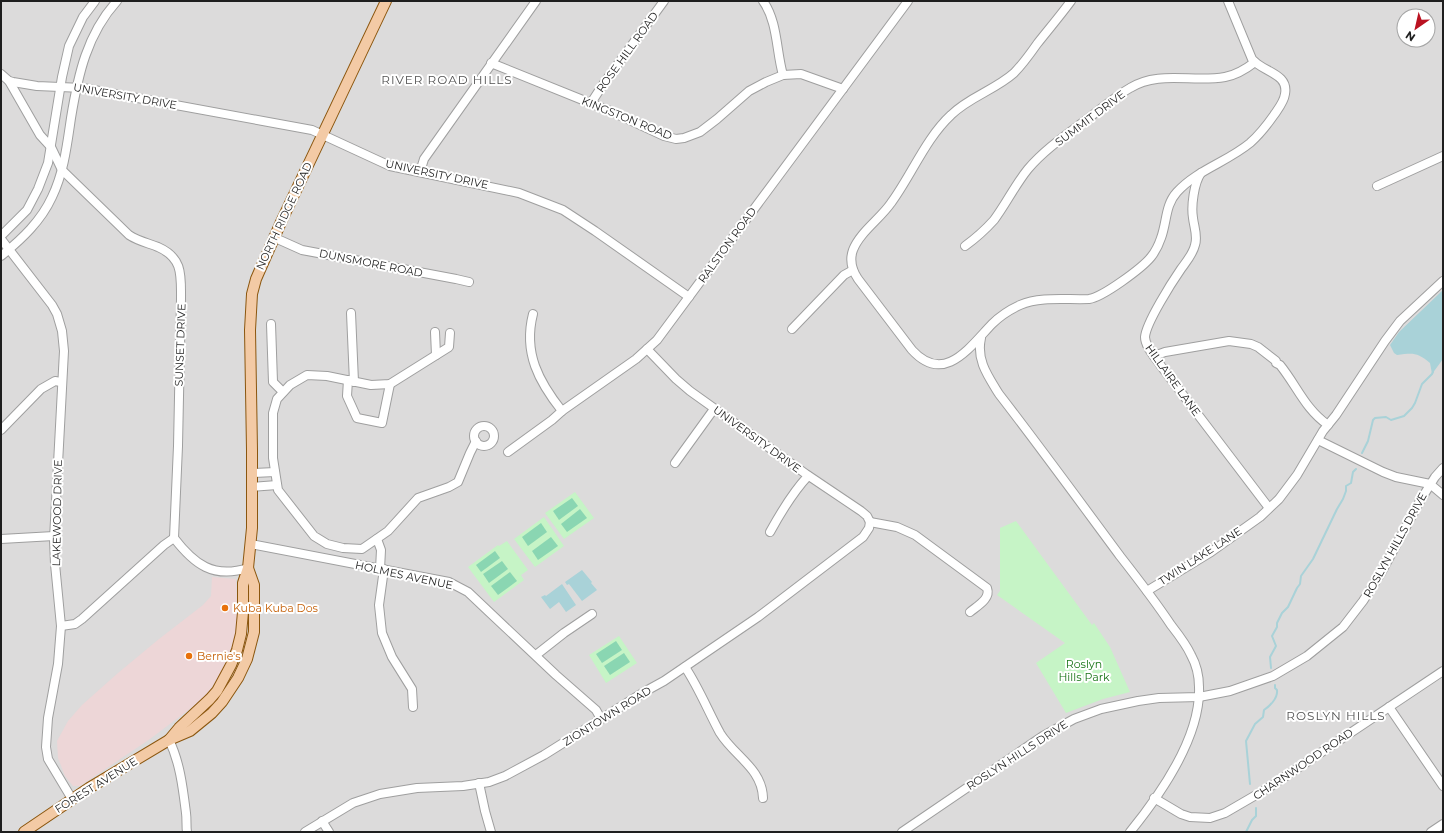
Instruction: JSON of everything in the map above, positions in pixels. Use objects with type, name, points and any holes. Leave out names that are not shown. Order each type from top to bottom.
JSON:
[{"type":"main road","name":"NORTH RIDGE ROAD","points":[[169,740],[179,728],[210,700],[217,691],[231,665],[241,634],[243,583],[248,568],[251,544],[252,473],[250,330],[252,299],[257,274],[273,237],[386,1]]},
{"type":"main road","name":"FOREST AVENUE","points":[[27,831],[72,799],[169,740]]},
{"type":"street","points":[[1,236],[21,217],[38,190],[48,163],[69,46],[83,17],[95,1]]},
{"type":"street","points":[[1,256],[34,226],[56,188],[62,170],[77,87],[84,58],[96,30],[109,9],[117,1]]},
{"type":"street","points":[[420,172],[424,159],[536,1]]},
{"type":"street","name":"ROSE HILL ROAD","points":[[591,103],[664,1]]},
{"type":"street","points":[[763,1],[770,13],[775,32],[778,60],[783,74]]},
{"type":"street","name":"RALSTON ROAD","points":[[508,452],[647,350],[667,328],[908,1]]},
{"type":"street","points":[[1071,1],[1026,59],[1014,72],[1007,78],[969,100],[944,121],[916,162],[897,195],[860,238],[853,249],[851,262],[853,270],[912,350],[922,360],[933,364],[942,364],[952,361],[963,354],[981,338],[1007,312],[1021,305],[1044,300],[1096,298],[1105,293],[1142,266],[1151,257],[1160,240],[1171,199],[1186,184],[1250,143],[1267,125],[1283,100],[1286,87],[1282,79],[1276,74],[1259,66],[1255,62],[1244,43],[1228,1]]},
{"type":"street","name":"SUMMIT DRIVE","points":[[965,246],[981,234],[994,220],[1018,181],[1039,158],[1076,128],[1130,88],[1145,81],[1160,78],[1216,78],[1226,76],[1248,68],[1255,62]]},
{"type":"street","name":"KINGSTON ROAD","points":[[491,63],[591,103],[664,136],[676,139],[684,138],[700,132],[749,91],[783,74],[801,74],[842,89]]},
{"type":"street","points":[[1,74],[9,81]]},
{"type":"street","name":"UNIVERSITY DRIVE","points":[[9,81],[37,86],[77,87],[312,130],[383,163],[520,193],[558,208],[596,231],[689,297]]},
{"type":"street","name":"SUNSET DRIVE","points":[[9,81],[40,136],[51,147],[62,170],[129,235],[168,253],[175,260],[180,269],[178,446],[174,538]]},
{"type":"street","points":[[1376,186],[1443,156]]},
{"type":"street","name":"HILLAIRE LANE","points":[[1202,173],[1198,178],[1192,208],[1197,237],[1196,244],[1172,282],[1146,331],[1146,342],[1161,366],[1269,508]]},
{"type":"street","name":"DUNSMORE ROAD","points":[[273,237],[302,250],[469,282]]},
{"type":"street","name":"LAKEWOOD DRIVE","points":[[1,239],[52,305],[60,320],[63,345],[54,536],[61,626],[58,664],[48,718],[46,747],[48,759],[72,799]]},
{"type":"street","points":[[792,329],[844,275],[853,270]]},
{"type":"street","name":"TWIN LAKE LANE","points":[[981,338],[979,349],[983,369],[999,394],[1147,591],[1211,552],[1260,517],[1279,499],[1297,475],[1318,440],[1394,329],[1443,281]]},
{"type":"street","points":[[351,313],[351,381],[346,396],[357,418],[382,423],[390,384]]},
{"type":"street","points":[[533,314],[530,326],[531,347],[536,370],[544,386],[562,411]]},
{"type":"street","points":[[271,324],[273,382],[283,392]]},
{"type":"street","points":[[435,332],[436,355]]},
{"type":"street","points":[[450,332],[449,347],[390,384],[371,385],[327,376],[307,375],[290,385],[278,399],[273,413],[273,458],[278,490],[314,536],[327,544],[343,548],[362,549],[388,531],[418,498],[450,487],[458,482],[476,441]]},
{"type":"street","points":[[1154,356],[1165,352],[1225,342],[1242,342],[1251,344],[1270,356],[1280,365],[1310,410],[1328,425]]},
{"type":"street","name":"UNIVERSITY DRIVE","points":[[647,350],[676,379],[808,476],[861,511],[867,516],[870,522]]},
{"type":"street","points":[[1,430],[41,389],[55,381],[61,382]]},
{"type":"street","points":[[675,463],[714,408]]},
{"type":"street","points":[[1318,440],[1396,478],[1430,484],[1443,495]]},
{"type":"street","name":"ROSLYN HILLS DRIVE","points":[[902,832],[1043,736],[1074,719],[1101,709],[1138,700],[1199,697],[1230,691],[1273,676],[1307,656],[1342,627],[1353,615],[1374,586],[1420,500],[1430,484],[1443,468]]},
{"type":"street","points":[[252,473],[275,472]]},
{"type":"street","points":[[770,532],[778,516],[808,476]]},
{"type":"street","points":[[252,487],[277,485]]},
{"type":"street","points":[[870,522],[897,527],[915,535],[987,588],[987,596],[970,612]]},
{"type":"street","name":"ZIONTOWN ROAD","points":[[305,832],[353,803],[380,794],[417,788],[463,786],[494,780],[516,771],[685,667],[758,617],[867,532],[870,522]]},
{"type":"street","points":[[1,539],[54,536]]},
{"type":"street","points":[[61,626],[75,624],[82,619],[164,545],[174,538],[185,553],[194,561],[206,567],[233,572],[248,568]]},
{"type":"street","points":[[377,539],[381,550],[382,569],[379,605],[382,633],[392,657],[412,690],[413,707]]},
{"type":"street","name":"HOLMES AVENUE","points":[[251,544],[449,582],[461,588],[487,610],[596,710],[601,719]]},
{"type":"street","points":[[1130,832],[1175,767],[1184,748],[1197,712],[1200,686],[1198,673],[1191,654],[1147,591]]},
{"type":"street","points":[[536,655],[564,633],[592,614]]},
{"type":"street","points":[[685,667],[703,697],[720,733],[757,776],[763,792],[763,798]]},
{"type":"street","name":"CHARNWOOD ROAD","points":[[1154,798],[1181,814],[1190,817],[1202,818],[1225,813],[1268,788],[1443,671]]},
{"type":"street","points":[[1389,707],[1443,786]]},
{"type":"street","points":[[169,740],[176,757],[183,792],[187,832]]},
{"type":"street","points":[[479,783],[491,832]]},
{"type":"street","points":[[322,821],[329,832]]},
{"type":"street","points":[[1432,832],[1443,824]]},
{"type":"shaded area","points":[[1,1],[1443,1],[1443,832],[1,832]]},
{"type":"shaded area","points":[[212,577],[236,579],[238,620],[234,641],[223,670],[209,692],[195,705],[150,739],[80,786],[73,786],[65,776],[58,758],[57,741],[68,721],[82,705],[118,673],[203,605],[211,596]]},
{"type":"green space","points":[[575,492],[594,518],[564,539],[545,513]]},
{"type":"green space","points":[[572,498],[578,506],[559,520],[553,511]]},
{"type":"green space","points":[[580,509],[587,518],[567,532],[561,524]]},
{"type":"green space","points":[[544,517],[564,546],[535,567],[514,539]]},
{"type":"green space","name":"Roslyn Hills Park","points":[[1016,521],[1092,625],[1094,623],[1110,647],[1130,692],[1103,699],[1066,713],[1036,663],[1065,643],[997,595],[1000,591],[1000,528]]},
{"type":"green space","points":[[541,523],[547,532],[528,546],[522,537]]},
{"type":"green space","points":[[551,537],[558,546],[538,560],[532,551]]},
{"type":"green space","points":[[507,541],[528,570],[521,575],[524,580],[494,602],[468,567],[498,545],[499,546]]},
{"type":"green space","points":[[495,551],[500,558],[481,572],[476,565]]},
{"type":"green space","points":[[502,561],[508,569],[489,583],[483,574]]},
{"type":"green space","points":[[510,572],[517,581],[498,595],[491,586]]},
{"type":"green space","points":[[619,636],[637,663],[606,683],[589,655]]},
{"type":"green space","points":[[616,641],[622,650],[602,663],[596,654]]},
{"type":"green space","points":[[624,653],[630,662],[610,675],[604,666]]},
{"type":"water","points":[[1443,290],[1443,359],[1432,374],[1430,363],[1426,359],[1415,354],[1397,355],[1394,353],[1390,345],[1399,332]]},
{"type":"water","points":[[582,570],[597,590],[582,601],[569,584],[567,585],[565,582]]},
{"type":"water","points":[[562,584],[576,605],[566,612],[559,602],[550,609],[541,597],[546,596]]},
{"type":"waterway","points":[[1362,453],[1368,441],[1373,420],[1375,418],[1386,417],[1391,420],[1404,416],[1415,403],[1422,384],[1433,372]]},
{"type":"waterway","points":[[1271,668],[1270,657],[1276,646],[1272,636],[1277,627],[1277,623],[1282,613],[1288,607],[1300,584],[1301,576],[1313,559],[1343,499],[1346,486],[1351,483],[1353,472],[1356,469]]},
{"type":"waterway","points":[[1250,784],[1246,741],[1255,724],[1263,717],[1264,710],[1275,699],[1277,693],[1275,685]]},
{"type":"waterway","points":[[1246,832],[1252,820],[1256,816],[1256,808]]},
{"type":"place","name":"Kuba Kuba Dos","points":[[225,608]]},
{"type":"place","name":"Bernie's","points":[[189,656]]},
{"type":"district","name":"RIVER ROAD HILLS","points":[[447,79]]},
{"type":"district","name":"ROSLYN HILLS","points":[[1336,715]]}]
